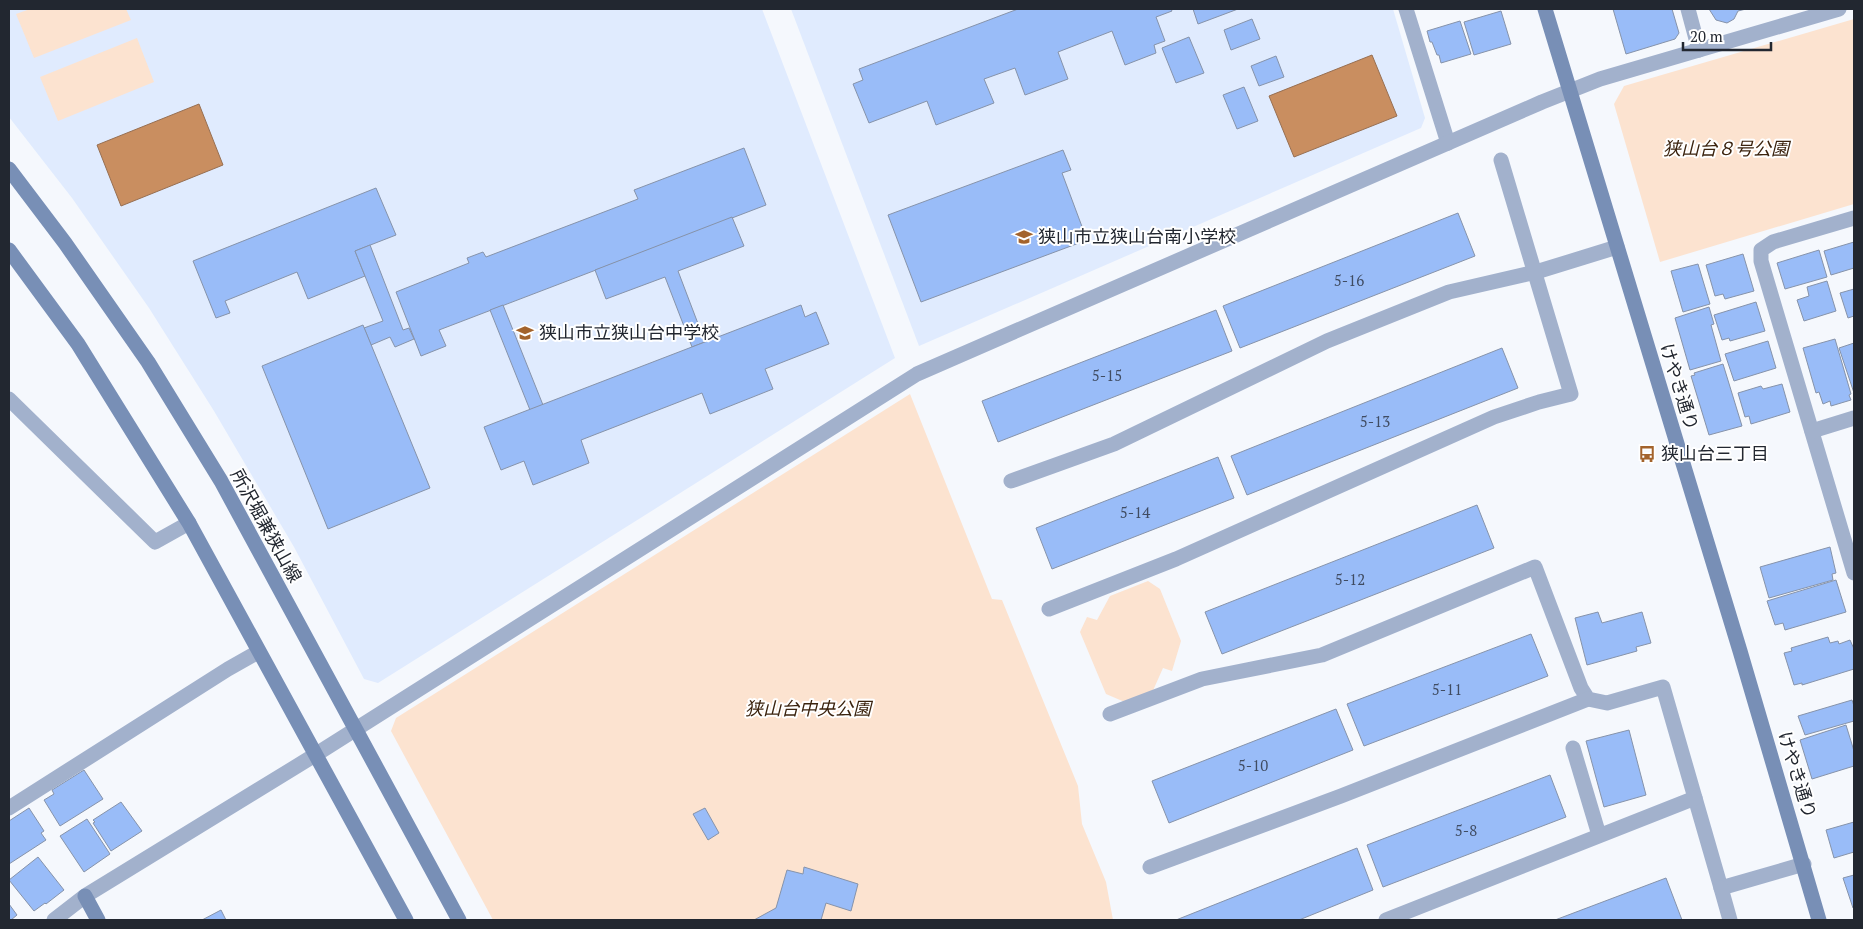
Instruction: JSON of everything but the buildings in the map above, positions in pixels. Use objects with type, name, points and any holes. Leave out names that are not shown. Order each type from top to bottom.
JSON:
[{"type":"main road","name":"けやき通り","points":[[1545,9],[1804,864],[1819,920]]},
{"type":"main road","name":"所沢堀兼狭山線","points":[[9,169],[66,243],[148,362],[222,481],[459,920]]},
{"type":"main road","points":[[9,250],[78,344],[189,523],[406,920]]},
{"type":"main road","points":[[84,896],[98,920]]},
{"type":"street","points":[[1406,9],[1448,143]]},
{"type":"street","points":[[1688,9],[1699,50]]},
{"type":"street","points":[[54,920],[84,896],[315,755],[918,374],[1526,109],[1600,79],[1838,9]]},
{"type":"street","points":[[1049,610],[1176,559],[1494,417],[1571,394],[1501,160]]},
{"type":"street","points":[[1854,218],[1773,242],[1762,250],[1761,261],[1854,573]]},
{"type":"street","points":[[1011,481],[1114,444],[1327,341],[1440,296],[1536,272],[1617,247]]},
{"type":"street","points":[[9,399],[155,542],[189,523]]},
{"type":"street","points":[[1812,431],[1854,418]]},
{"type":"street","points":[[1110,714],[1202,679],[1322,655],[1535,567],[1581,688],[1588,699]]},
{"type":"street","points":[[9,808],[228,668],[258,652]]},
{"type":"street","points":[[1150,867],[1341,796],[1588,699],[1607,703],[1662,687],[1730,920]]},
{"type":"street","points":[[1573,748],[1599,835]]},
{"type":"street","points":[[1386,920],[1695,798]]},
{"type":"street","points":[[1721,888],[1804,864]]},
{"type":"shaded area","name":"狭山市立狭山台中学校","points":[[9,9],[762,9],[895,358],[378,683],[364,679],[294,547],[214,411],[149,308],[72,198],[9,117]]},
{"type":"shaded area","name":"狭山市立狭山台南小学校","points":[[791,9],[1393,9],[1425,118],[1421,128],[919,346]]},
{"type":"shaded area","points":[[1372,55],[1397,116],[1294,157],[1269,96]]},
{"type":"shaded area","points":[[199,104],[223,165],[121,206],[97,145]]},
{"type":"green space","points":[[30,9],[126,9],[131,20],[34,58],[16,14]]},
{"type":"green space","name":"狭山台８号公園","points":[[1854,19],[1854,204],[1660,262],[1614,104],[1624,86]]},
{"type":"green space","points":[[137,38],[154,82],[58,121],[40,77]]},
{"type":"green space","name":"狭山台中央公園","points":[[910,394],[992,599],[1002,600],[1078,786],[1082,824],[1106,882],[1113,920],[493,920],[391,731],[396,718]]},
{"type":"green space","points":[[1148,581],[1160,589],[1181,641],[1172,671],[1163,668],[1151,695],[1127,703],[1106,694],[1080,632],[1087,617],[1097,620],[1110,596]]},
{"type":"place","name":"狭山市立狭山台南小学校","points":[[1024,237]]},
{"type":"place","name":"狭山市立狭山台中学校","points":[[525,333]]},
{"type":"place","name":"狭山台三丁目","points":[[1647,454]]}]
